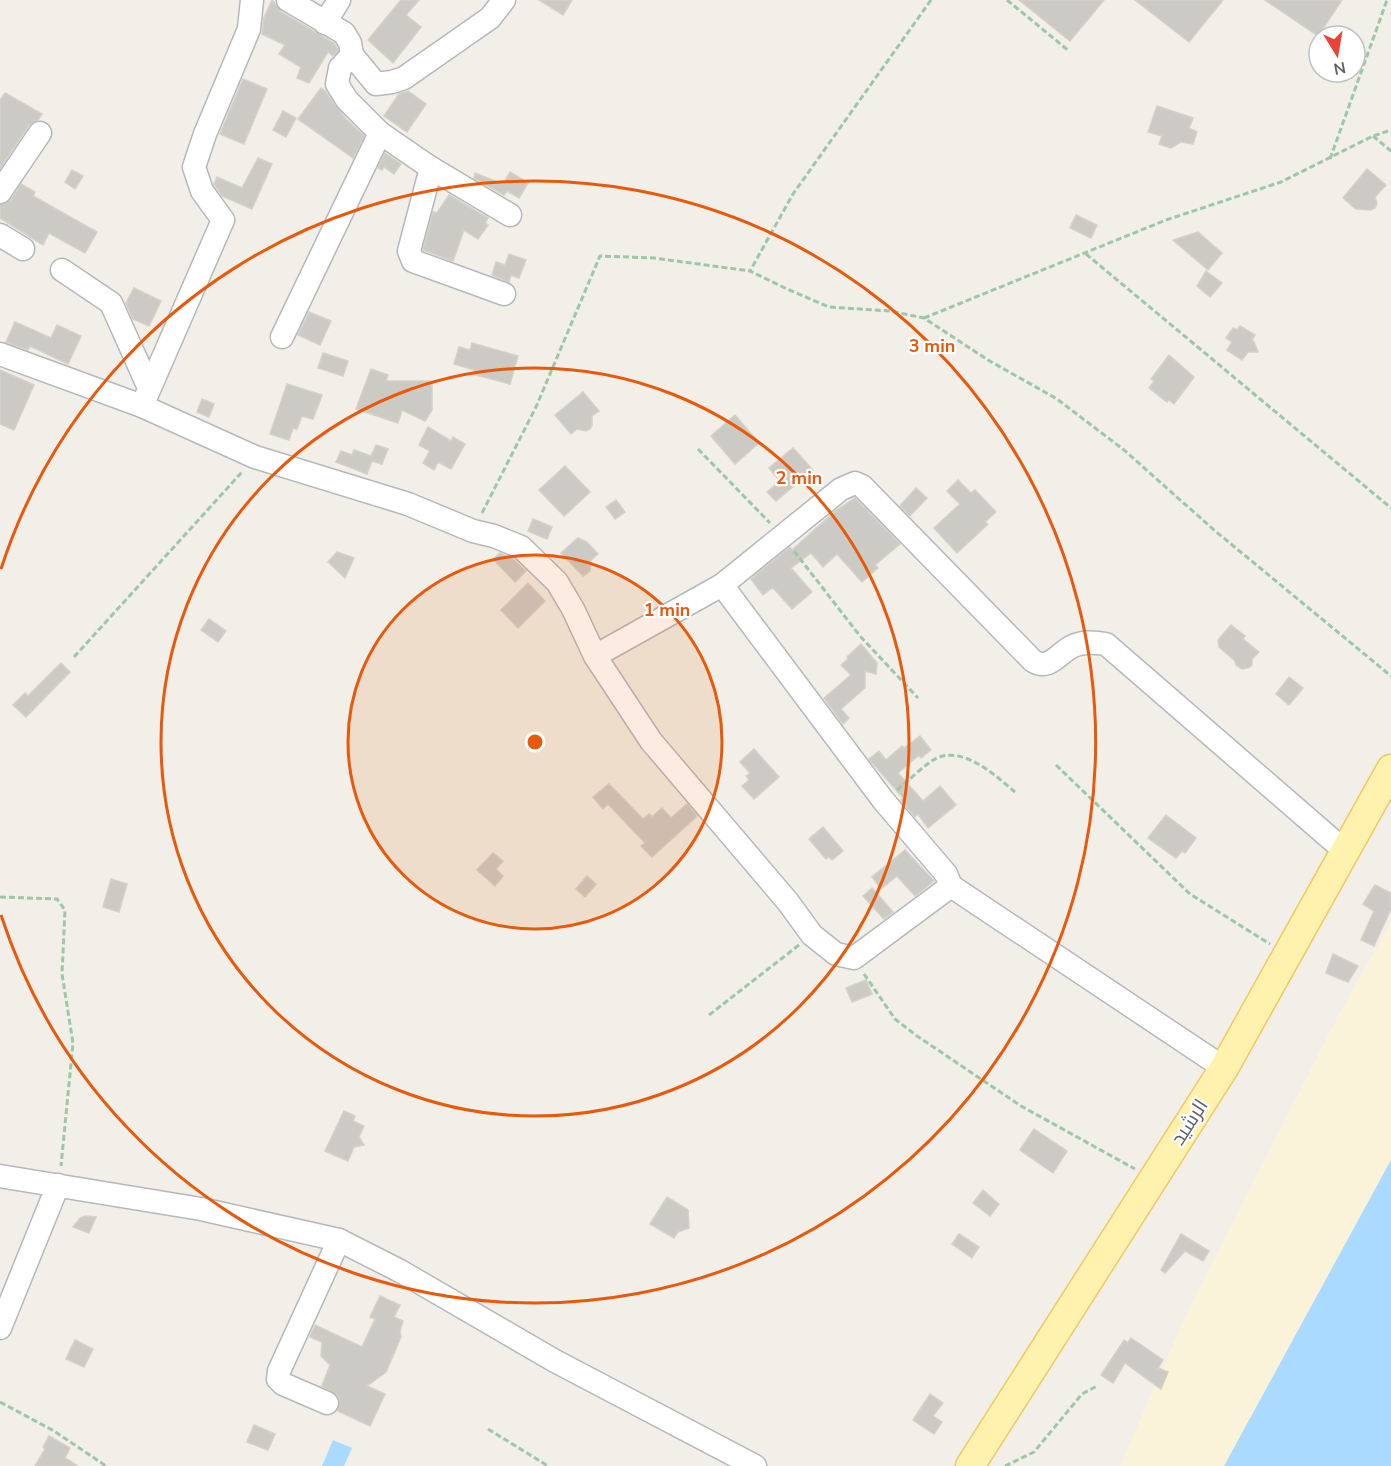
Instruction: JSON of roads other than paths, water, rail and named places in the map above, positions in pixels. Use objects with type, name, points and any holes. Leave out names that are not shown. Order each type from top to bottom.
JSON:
[{"type":"main road","name":"الرشيد","points":[[970,1466],[1224,1068],[1391,769]]},
{"type":"street","points":[[145,397],[223,220],[202,190],[194,167],[205,134],[249,29],[252,0]]},
{"type":"street","points":[[288,0],[344,33],[350,42],[352,55],[376,84],[404,78],[489,18],[497,2]]},
{"type":"street","points":[[325,23],[339,0]]},
{"type":"street","points":[[352,55],[340,69],[337,84],[347,100],[380,133],[431,168],[510,214]]},
{"type":"street","points":[[0,192],[40,133]]},
{"type":"street","points":[[282,337],[380,133]]},
{"type":"street","points":[[431,168],[409,251],[413,261],[504,294]]},
{"type":"street","points":[[0,235],[23,249]]},
{"type":"street","points":[[62,270],[111,303],[145,397]]},
{"type":"street","points":[[0,354],[145,397],[255,457],[408,504],[473,531],[494,536],[521,547],[557,582],[573,609],[595,656],[651,741],[788,902],[812,935],[836,954],[854,958],[951,886]]},
{"type":"street","points":[[595,656],[722,585],[841,489],[855,483],[862,486],[1033,661],[1039,665],[1046,665],[1071,647],[1082,643],[1106,644],[1346,852]]},
{"type":"street","points":[[722,585],[883,800],[946,874],[951,886],[1224,1068]]},
{"type":"street","points":[[0,1176],[201,1209],[339,1240],[400,1270],[555,1361],[755,1466]]},
{"type":"street","points":[[0,1328],[58,1185]]},
{"type":"street","points":[[327,1403],[283,1384],[278,1379],[279,1371],[339,1240]]},
{"type":"water","points":[[1391,1160],[1391,1466],[1224,1466]]},
{"type":"water","points":[[333,1440],[352,1448],[344,1466],[322,1466]]}]
